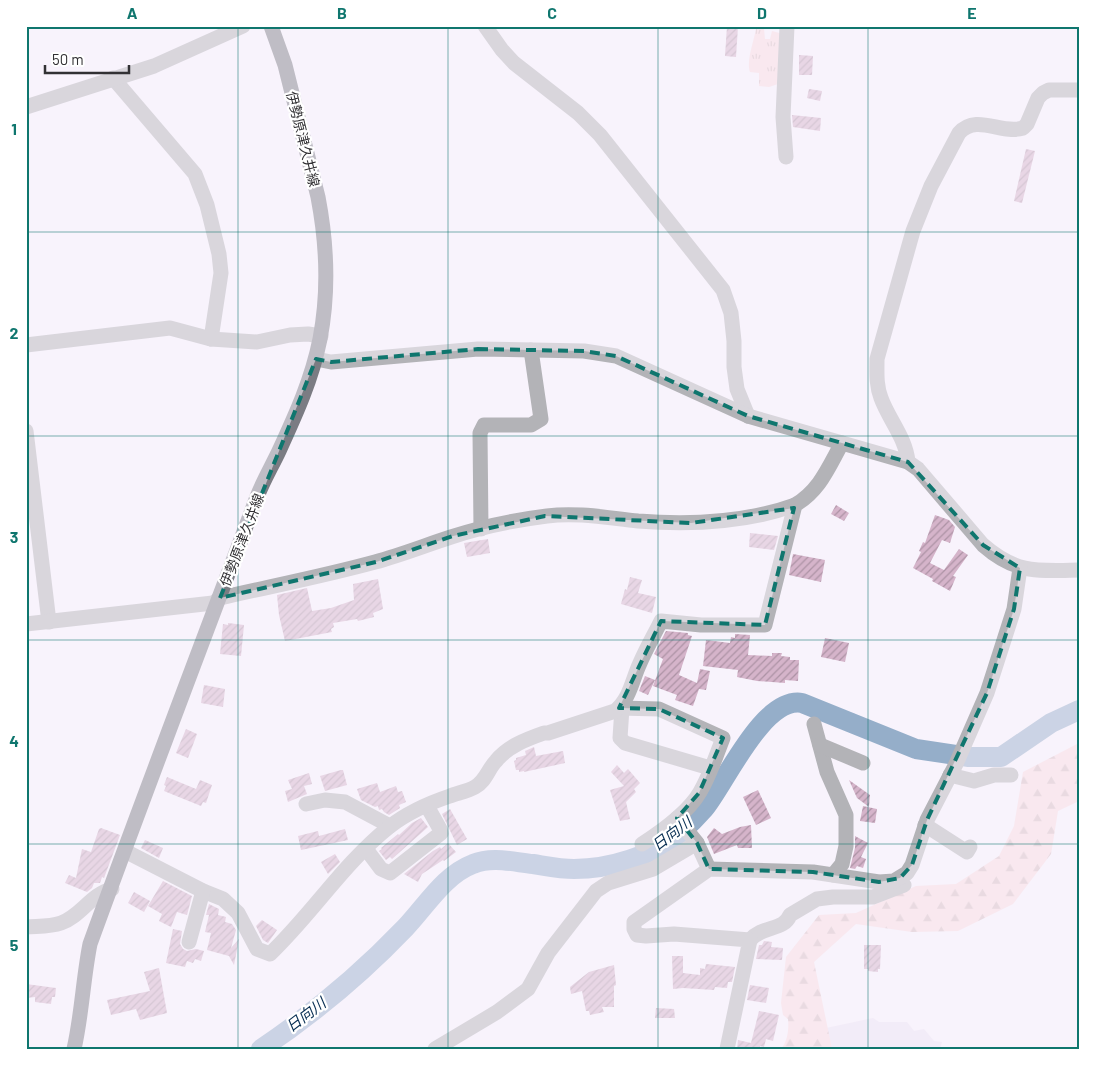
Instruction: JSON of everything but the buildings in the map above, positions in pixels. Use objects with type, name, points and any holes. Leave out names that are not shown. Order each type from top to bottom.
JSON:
[{"type":"main road","name":"伊勢原津久井線","points":[[74,1049],[90,944],[258,494],[302,402],[316,359],[321,336],[326,298],[322,218],[285,65],[271,26]]},
{"type":"street","points":[[26,107],[154,66],[243,26]]},
{"type":"street","points":[[486,26],[502,50],[514,63],[547,91],[578,113],[600,135],[723,290],[731,313],[737,389],[748,416]]},
{"type":"street","points":[[786,157],[783,117],[787,26]]},
{"type":"street","points":[[113,78],[196,174],[207,205],[220,254],[221,273],[211,339]]},
{"type":"street","points":[[908,462],[908,454],[902,440],[881,399],[876,381],[877,359],[913,231],[931,186],[963,128],[976,124],[1001,128],[1023,128],[1027,124],[1038,98],[1043,93],[1049,90],[1079,90]]},
{"type":"street","points":[[26,345],[170,328],[211,339],[257,342],[290,335],[308,334],[321,336]]},
{"type":"street","points":[[316,359],[331,362],[478,349],[584,351],[616,356],[748,416],[908,462],[918,469],[983,545],[995,555],[1020,568],[1034,571],[1079,570]]},
{"type":"street","points":[[481,529],[480,433],[484,425],[531,425],[541,419],[531,350]]},
{"type":"street","points":[[26,431],[49,622]]},
{"type":"street","points":[[26,624],[213,603],[220,598],[376,562],[453,536],[545,516],[563,514],[691,523],[725,521],[779,511],[807,498],[816,489],[842,443]]},
{"type":"street","points":[[710,768],[625,743],[620,738],[621,708],[661,621],[766,632],[795,505]]},
{"type":"street","points":[[750,940],[674,934],[637,935],[634,929],[634,922],[709,869],[813,872],[888,882],[900,878],[907,873],[912,865],[925,826],[987,693],[1014,608],[1020,568]]},
{"type":"street","points":[[125,851],[203,891],[223,899],[241,919],[257,949],[270,954],[339,875],[390,826],[416,810],[448,796],[475,788],[482,782],[495,761],[520,742],[621,708],[659,709],[724,738],[700,793],[679,819],[642,844]]},
{"type":"street","points":[[814,724],[828,772],[846,815],[846,846],[842,864],[834,875]]},
{"type":"street","points":[[820,745],[862,763]]},
{"type":"street","points":[[953,769],[974,781],[994,775],[1011,775]]},
{"type":"street","points":[[306,804],[325,800],[346,802],[390,826]]},
{"type":"street","points":[[366,849],[381,869],[390,874],[441,833],[427,806]]},
{"type":"street","points":[[679,819],[696,841],[709,869]]},
{"type":"street","points":[[925,826],[967,852],[970,847]]},
{"type":"street","points":[[435,1049],[497,1012],[528,989],[548,953],[596,891],[608,883],[653,869],[696,841]]},
{"type":"street","points":[[726,1049],[750,940],[756,933],[779,927],[790,918],[790,914],[817,899],[873,897],[904,885],[910,880],[913,872],[912,865]]},
{"type":"street","points":[[26,928],[61,924],[73,917],[102,891],[112,889]]},
{"type":"street","points":[[194,936],[203,891]]},
{"type":"highlighted area","points":[[478,349],[584,351],[616,356],[748,416],[908,462],[983,545],[1020,568],[1014,609],[987,693],[927,820],[912,865],[900,878],[879,882],[813,872],[709,869],[697,843],[677,818],[699,793],[723,738],[659,709],[619,708],[661,621],[765,625],[794,508],[691,523],[545,516],[453,536],[376,562],[220,598],[316,359],[331,362]]},
{"type":"shaded area","points":[[873,1018],[879,1022],[907,1022],[914,1031],[924,1029],[934,1041],[942,1042],[940,1049],[794,1049],[812,1031]]},
{"type":"green space","points":[[756,29],[764,29],[765,39],[770,39],[772,31],[783,34],[781,83],[769,87],[759,86],[759,73],[750,72],[749,67]]},
{"type":"green space","points":[[1079,743],[1079,801],[1058,811],[1051,854],[1013,904],[958,931],[912,932],[856,924],[814,962],[832,1049],[781,1049],[787,1038],[788,1026],[788,1019],[783,1015],[781,1003],[786,957],[819,915],[856,913],[916,886],[956,884],[999,856],[1014,826],[1023,772]]},
{"type":"waterway","name":"日向川","points":[[261,1049],[299,1022],[354,977],[389,945],[444,883],[463,869],[488,860],[569,869],[602,867],[630,860],[669,841],[704,809],[759,727],[773,713],[787,705],[802,703],[916,749],[969,757],[1001,757],[1051,723],[1079,710]]}]
